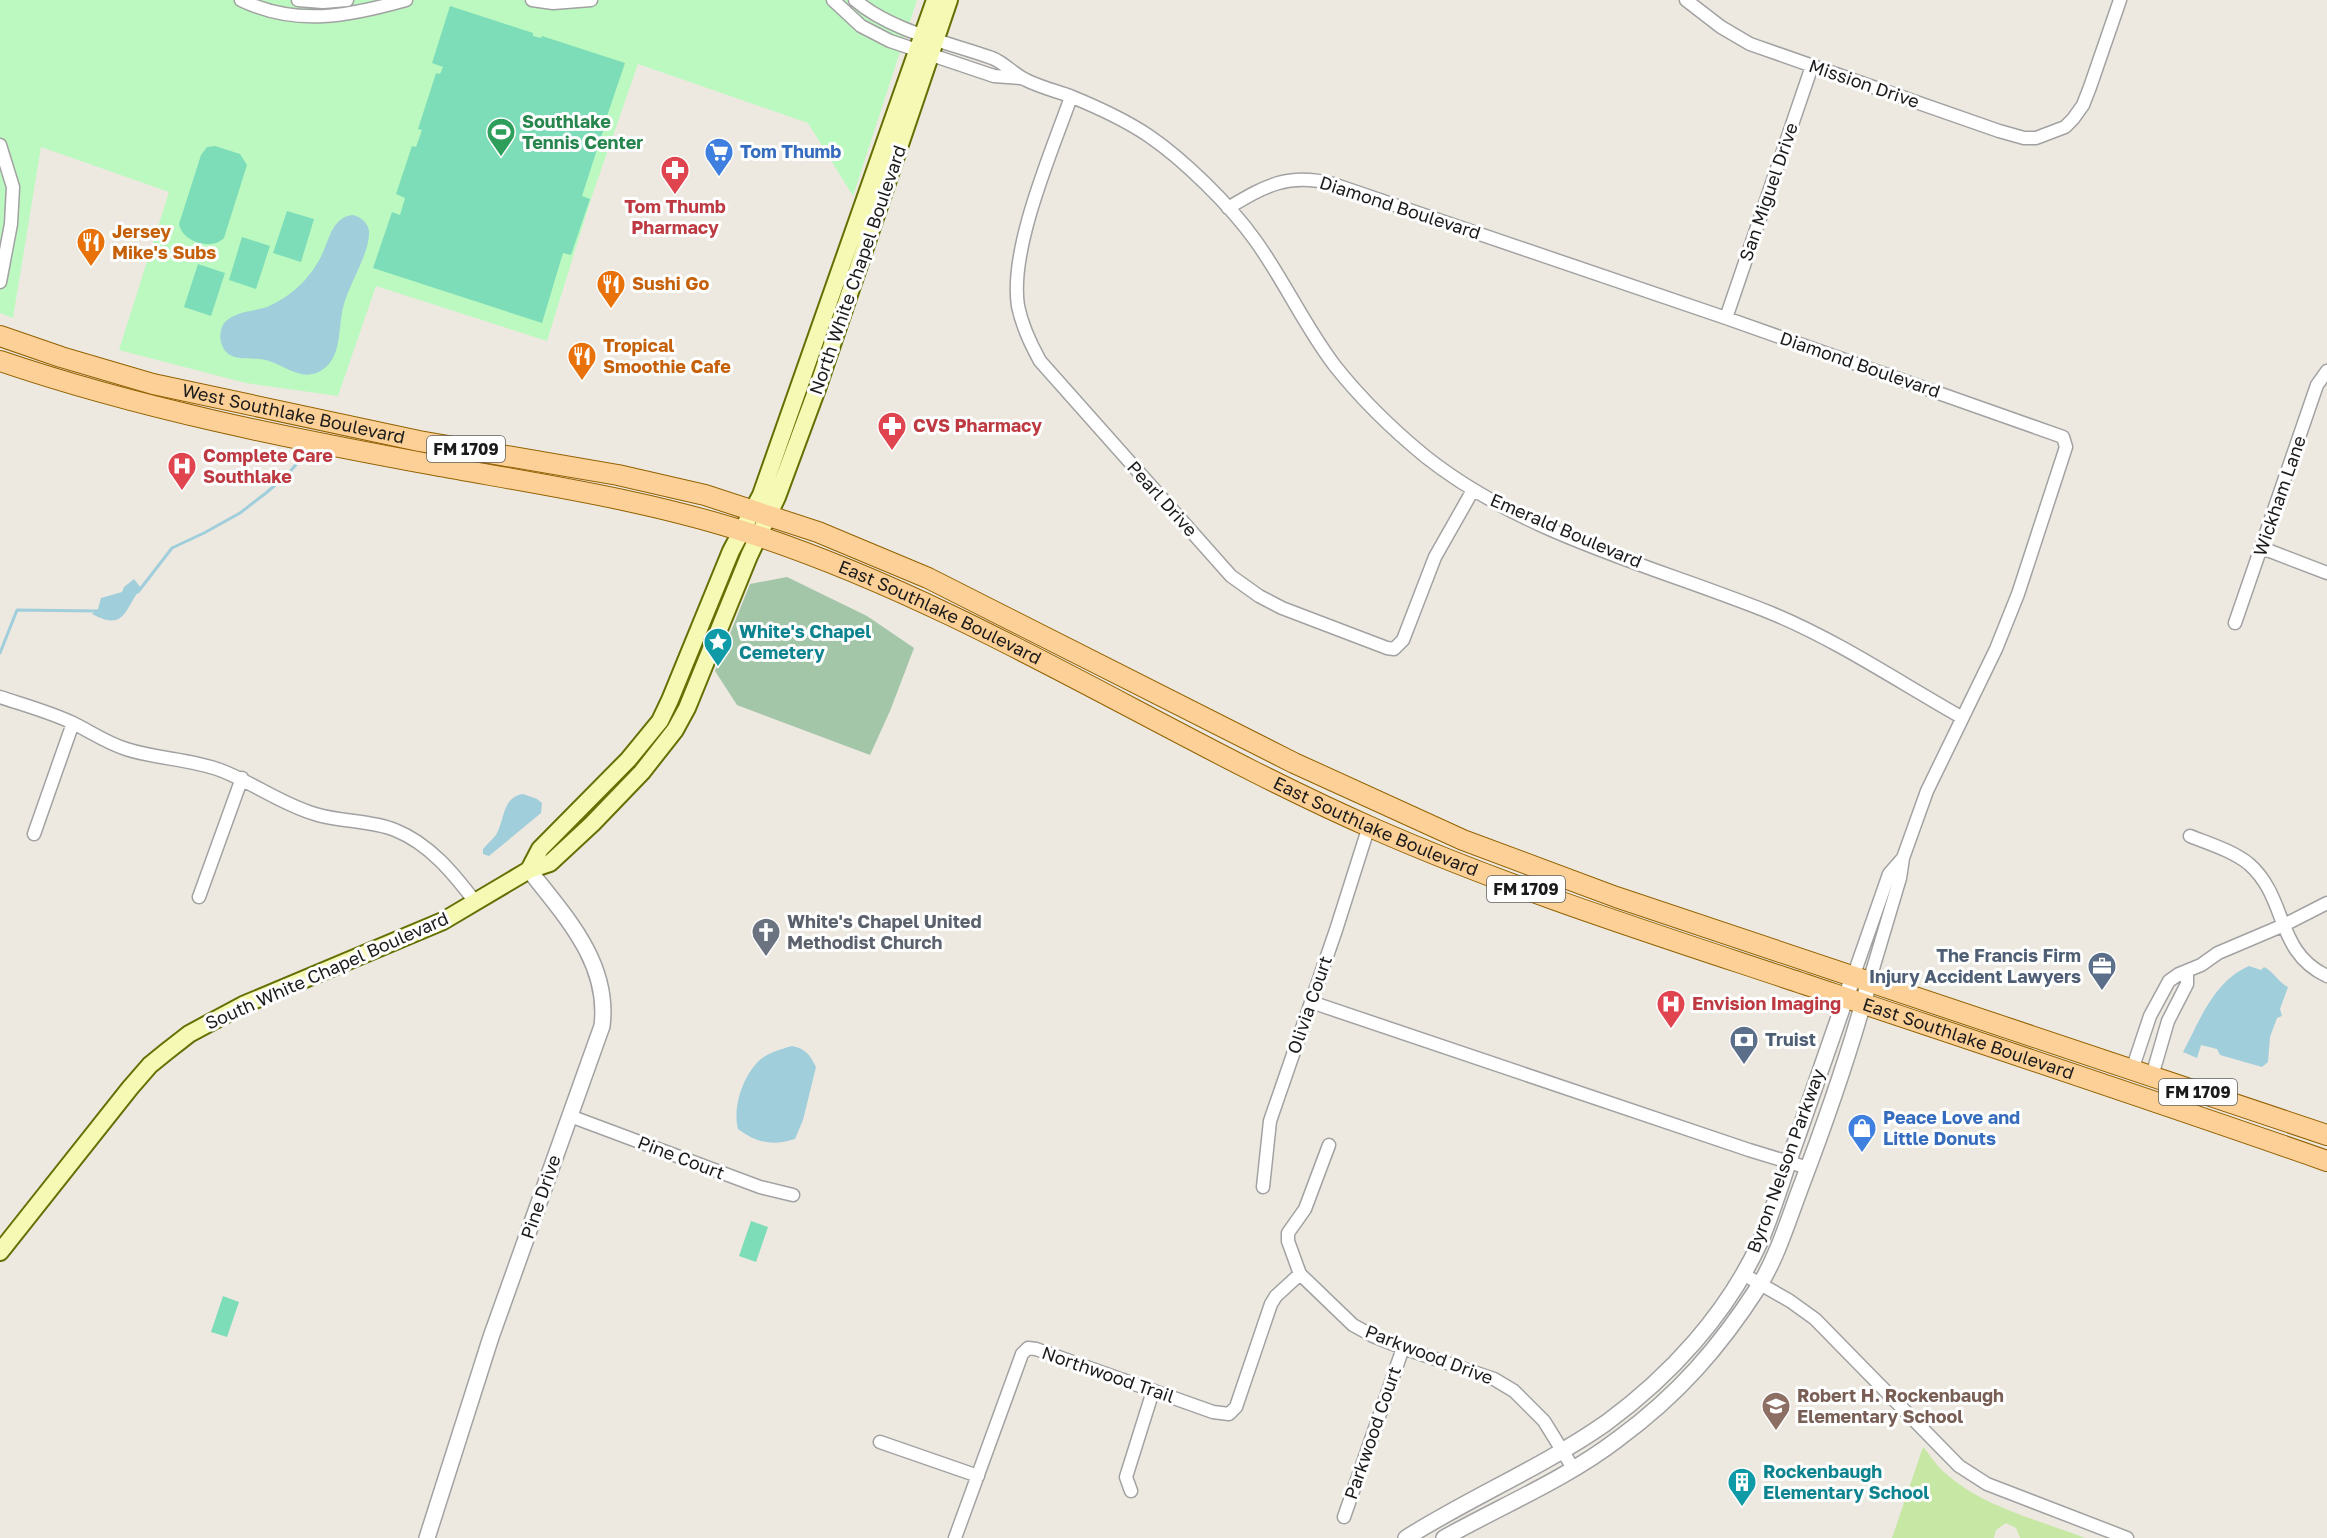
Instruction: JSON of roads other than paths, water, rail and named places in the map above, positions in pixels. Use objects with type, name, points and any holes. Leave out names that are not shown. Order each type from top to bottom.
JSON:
[{"type":"main road","name":"North White Chapel Boulevard","points":[[750,533],[817,389],[924,54],[935,0]]},
{"type":"main road","name":"North White Chapel Boulevard","points":[[929,37],[949,0]]},
{"type":"main road","name":"West Southlake Boulevard","points":[[0,336],[153,384],[419,441],[628,477],[705,495],[760,512]]},
{"type":"main road","points":[[3,362],[20,356],[56,363],[74,361]]},
{"type":"main road","name":"West Southlake Boulevard","points":[[3,362],[139,403],[233,425],[354,450],[613,497],[750,533]]},
{"type":"main road","name":"East Southlake Boulevard","points":[[760,512],[869,552],[1020,623],[1294,763],[1463,840],[1616,897],[2327,1135]]},
{"type":"main road","name":"East Southlake Boulevard","points":[[750,533],[819,557],[891,586],[1299,795],[1468,868],[1561,902],[2327,1161]]},
{"type":"main road","name":"South White Chapel Boulevard","points":[[0,1252],[150,1065],[189,1034],[243,1005],[443,921],[529,870],[550,862],[592,824],[642,772],[675,730],[698,682],[750,533]]},
{"type":"main road","points":[[1007,644],[1020,623]]},
{"type":"main road","points":[[1369,826],[1376,822],[1395,820],[1452,840],[1463,840]]},
{"type":"street","points":[[241,0],[278,13],[298,16],[337,16],[360,13],[406,0]]},
{"type":"street","points":[[298,0],[323,2],[347,0]]},
{"type":"street","points":[[532,0],[553,3],[591,0]]},
{"type":"street","name":"Emerald Boulevard","points":[[833,0],[861,26],[924,54],[994,76],[1022,78]]},
{"type":"street","name":"Emerald Boulevard","points":[[855,0],[876,16],[997,60],[1022,78],[1125,121],[1170,152],[1228,208],[1256,240],[1333,364],[1362,398],[1423,454],[1473,490],[1508,510],[1580,542],[1775,615],[1824,639],[1961,717]]},
{"type":"street","name":"Mission Drive","points":[[1686,0],[1721,27],[1750,44],[2024,138],[2036,138],[2065,127],[2083,105],[2120,0]]},
{"type":"street","name":"San Miguel Drive","points":[[1726,318],[1812,66]]},
{"type":"street","name":"Pearl Drive","points":[[1071,97],[1040,184],[1023,242],[1017,286],[1023,326],[1040,361],[1231,576],[1259,596],[1282,608],[1386,648],[1394,649],[1403,640],[1435,557],[1473,490]]},
{"type":"street","points":[[0,145],[13,187],[11,224],[0,282]]},
{"type":"street","name":"Diamond Boulevard","points":[[1228,208],[1259,190],[1286,181],[1315,180],[1726,318],[2063,437],[2066,447],[2018,594],[1996,650],[1961,717],[1927,791],[1903,858],[1900,878],[1861,979]]},
{"type":"street","name":"Wickham Lane","points":[[2235,623],[2317,385],[2327,371]]},
{"type":"street","points":[[2262,548],[2327,573]]},
{"type":"street","points":[[0,697],[73,723],[98,738],[124,749],[149,756],[211,766],[242,778],[316,815],[395,830],[429,850],[456,877],[476,903]]},
{"type":"street","points":[[34,834],[73,723]]},
{"type":"street","points":[[200,897],[242,778]]},
{"type":"street","name":"Olivia Court","points":[[1263,1187],[1270,1120],[1369,826]]},
{"type":"street","points":[[2190,836],[2235,855],[2250,865],[2273,896],[2292,946],[2302,959],[2327,976]]},
{"type":"street","name":"Pine Drive","points":[[427,1538],[491,1337],[602,1026],[603,991],[590,956],[529,870]]},
{"type":"street","points":[[2132,1070],[2150,1016],[2169,981],[2201,965],[2218,953],[2284,926],[2327,903]]},
{"type":"street","points":[[2152,1076],[2168,1021],[2187,984],[2187,971]]},
{"type":"street","name":"Byron Nelson Parkway","points":[[1444,1538],[1573,1468],[1617,1441],[1681,1388],[1735,1321],[1760,1284],[1808,1168],[1861,979]]},
{"type":"street","name":"Byron Nelson Parkway","points":[[1406,1538],[1438,1518],[1562,1452],[1645,1393],[1667,1372],[1711,1322],[1743,1274],[1760,1242],[1788,1162],[1854,1001]]},
{"type":"street","points":[[1311,1002],[1808,1168]]},
{"type":"street","name":"Pine Court","points":[[570,1116],[760,1187],[793,1195]]},
{"type":"street","name":"Parkwood Drive","points":[[1329,1145],[1305,1209],[1288,1233],[1288,1241],[1300,1274],[1353,1325],[1403,1348],[1494,1379],[1514,1391],[1544,1421],[1573,1468]]},
{"type":"street","name":"Northwood Trail","points":[[955,1538],[1022,1354],[1028,1348],[1213,1412],[1229,1414],[1236,1407],[1271,1304],[1276,1296],[1300,1274]]},
{"type":"street","points":[[1743,1274],[1790,1301],[1815,1319],[1959,1466],[1987,1484],[2127,1538]]},
{"type":"street","name":"Parkwood Court","points":[[1344,1517],[1403,1348]]},
{"type":"street","points":[[1667,1372],[1681,1388]]},
{"type":"street","points":[[1131,1491],[1126,1477],[1153,1391]]},
{"type":"street","points":[[880,1442],[978,1476]]},
{"type":"water","points":[[353,215],[367,225],[368,242],[346,299],[336,350],[328,365],[315,374],[307,375],[266,360],[235,357],[225,351],[220,336],[224,323],[239,314],[272,305],[297,288],[317,263],[337,224]]},
{"type":"water","points":[[134,579],[141,588],[123,616],[112,620],[92,614],[98,609],[101,598],[122,592],[124,587]]},
{"type":"water","points":[[523,794],[542,803],[541,813],[489,856],[483,854],[483,849],[499,829],[508,804],[516,796]]},
{"type":"water","points":[[2249,966],[2261,970],[2264,967],[2288,987],[2280,1009],[2282,1016],[2277,1018],[2270,1037],[2268,1062],[2262,1067],[2220,1055],[2217,1049],[2201,1045],[2197,1058],[2183,1052],[2217,991],[2226,981]]},
{"type":"water","points":[[792,1046],[807,1053],[816,1067],[803,1120],[795,1139],[772,1143],[758,1140],[738,1129],[737,1111],[741,1091],[749,1073],[761,1059]]},
{"type":"waterway","points":[[138,592],[172,548],[240,513],[288,474],[299,461]]},
{"type":"waterway","points":[[0,653],[17,610],[98,611]]},
{"type":"place","name":"Southlake Tennis Center","points":[[501,158]]},
{"type":"place","name":"Tom Thumb","points":[[719,178]]},
{"type":"place","name":"Tom Thumb Pharmacy","points":[[675,196]]},
{"type":"place","name":"Jersey Mike's Subs","points":[[91,268]]},
{"type":"place","name":"Sushi Go","points":[[611,310]]},
{"type":"place","name":"Tropical Smoothie Cafe","points":[[582,382]]},
{"type":"place","name":"CVS Pharmacy","points":[[892,452]]},
{"type":"place","name":"Complete Care Southlake","points":[[182,492]]},
{"type":"place","name":"White's Chapel Cemetery","points":[[718,668]]},
{"type":"place","name":"White's Chapel United Methodist Church","points":[[766,958]]},
{"type":"place","name":"The Francis Firm Injury Accident Lawyers","points":[[2102,992]]},
{"type":"place","name":"Envision Imaging","points":[[1671,1030]]},
{"type":"place","name":"Truist","points":[[1744,1066]]},
{"type":"place","name":"Peace Love and Little Donuts","points":[[1862,1154]]},
{"type":"place","name":"Robert H. Rockenbaugh Elementary School","points":[[1776,1432]]},
{"type":"place","name":"Rockenbaugh Elementary School","points":[[1742,1508]]}]
